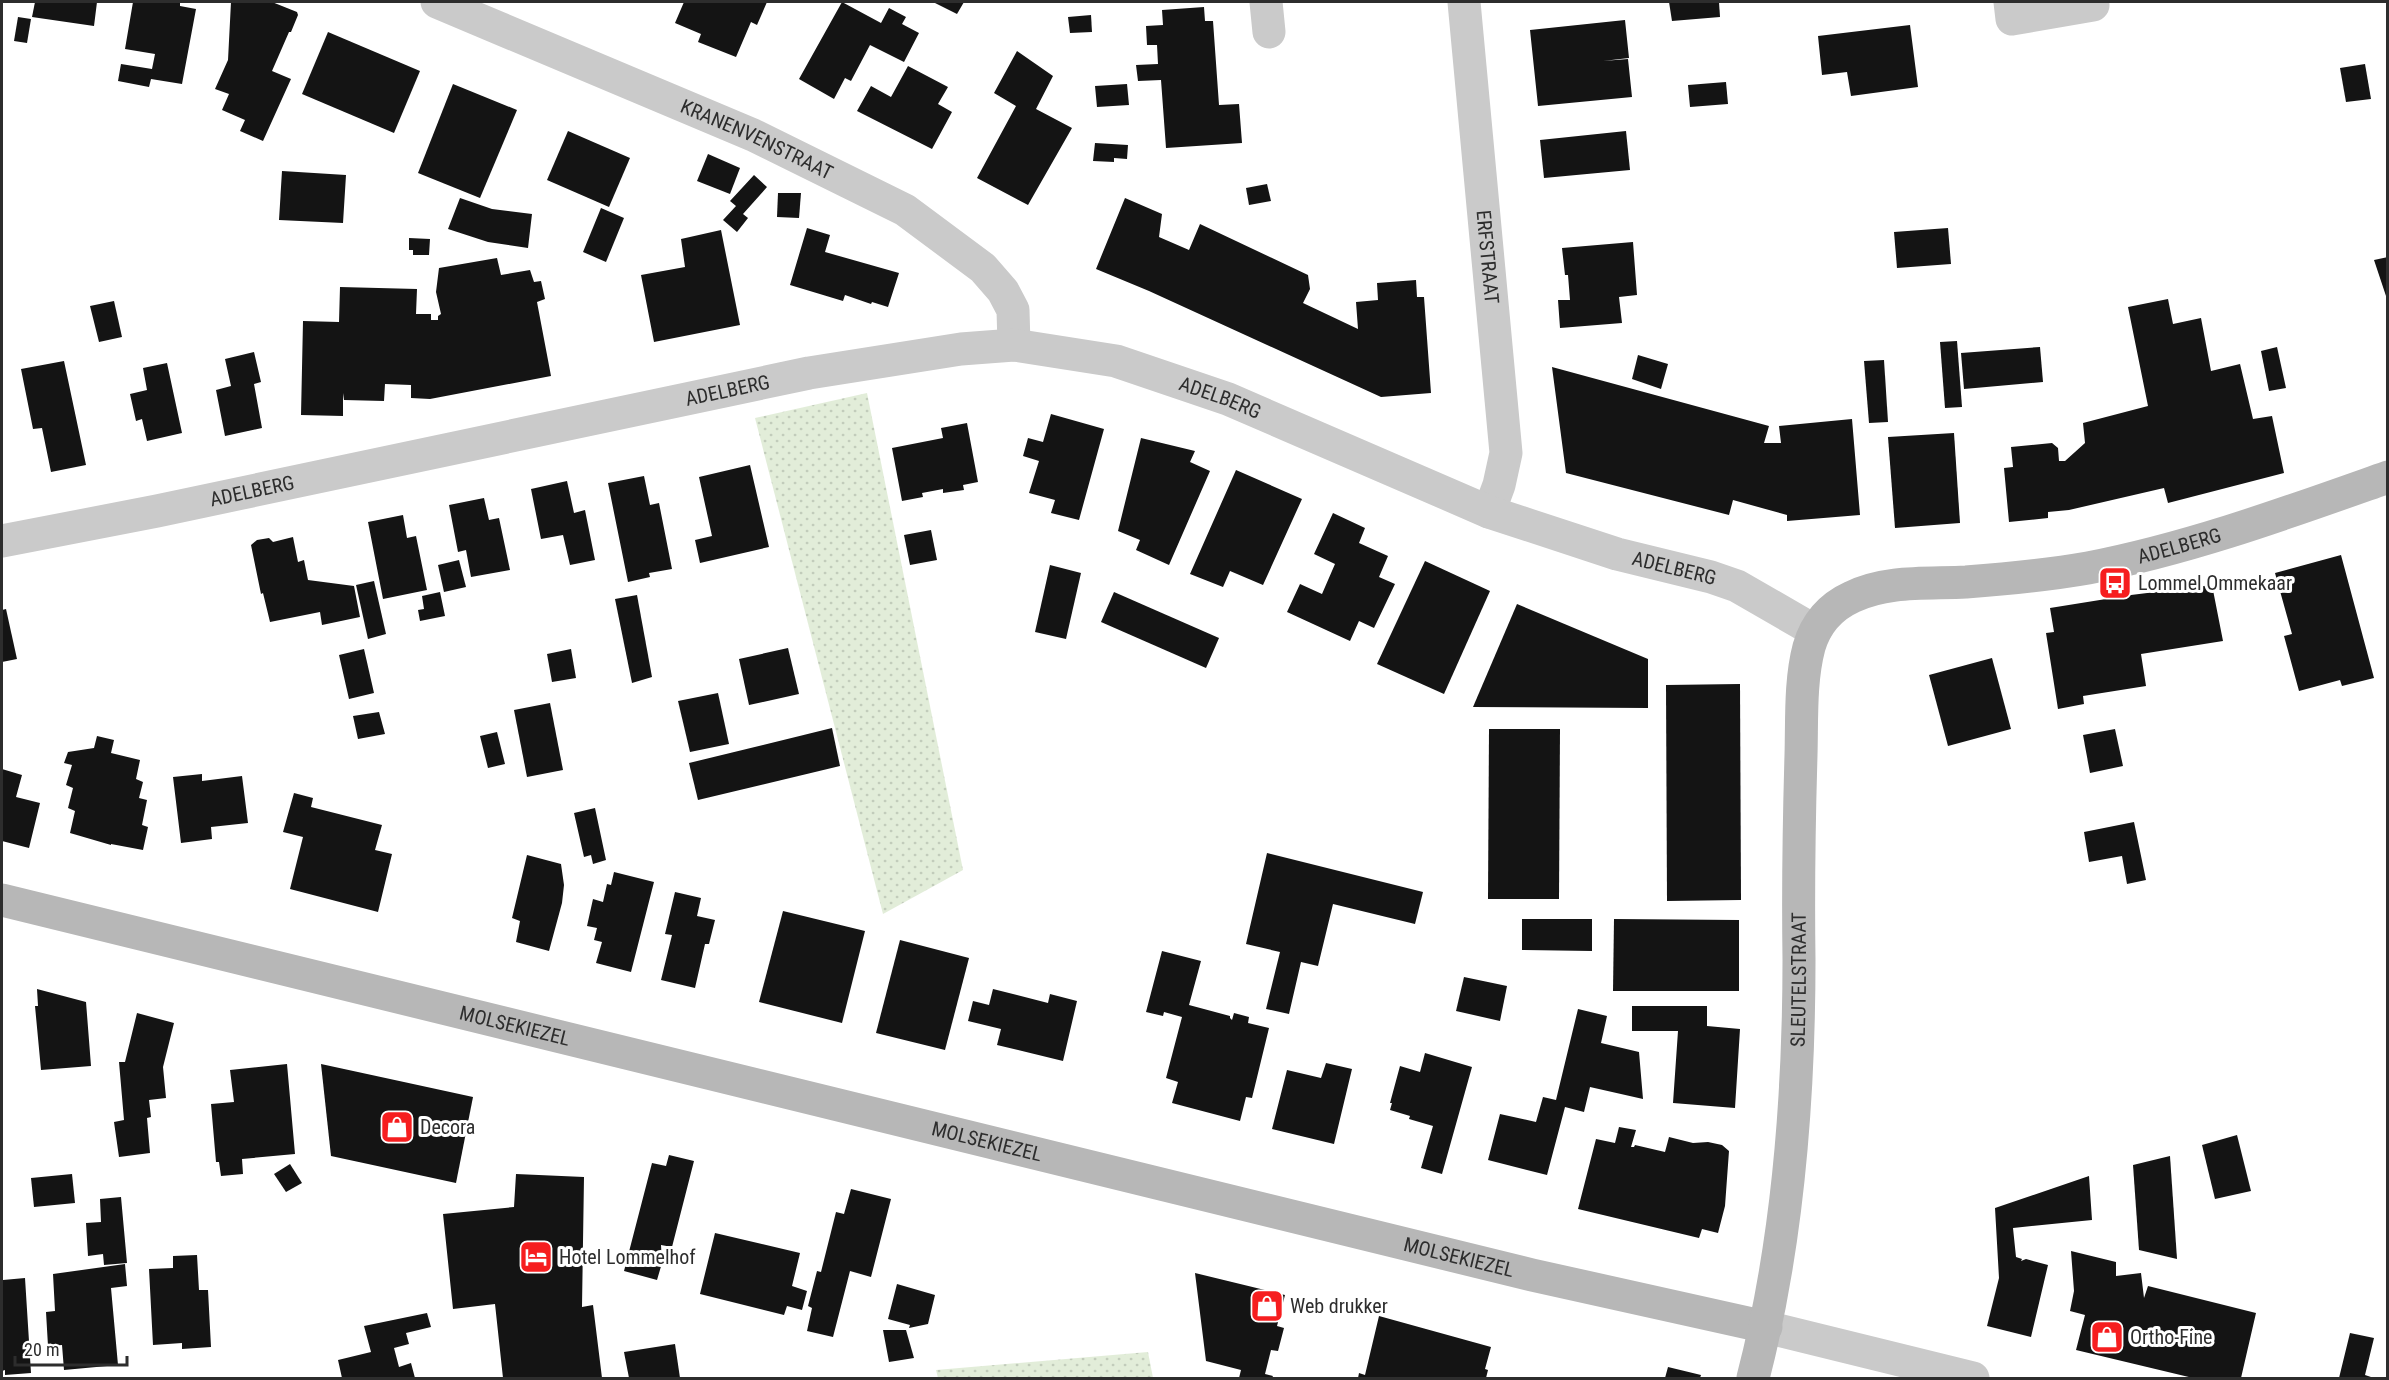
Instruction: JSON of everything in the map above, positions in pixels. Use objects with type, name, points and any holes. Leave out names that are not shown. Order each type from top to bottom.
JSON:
[{"type":"main road","name":"ADELBERG","points":[[1815,631],[1825,614],[1848,599],[1869,590],[1901,584],[1965,582],[2087,568],[2242,529],[2388,477]]},
{"type":"main road","name":"SLEUTELSTRAAT","points":[[1753,1378],[1777,1273],[1793,1126],[1799,964],[1798,869],[1802,710],[1809,646],[1815,631]]},
{"type":"main road","name":"MOLSEKIEZEL","points":[[2,900],[1532,1275],[1766,1327]]},
{"type":"street","name":"KRANENVENSTRAAT","points":[[437,2],[753,135],[905,210],[984,268],[1003,291],[1013,310],[1014,345]]},
{"type":"street","name":"ERFSTRAAT","points":[[1464,2],[1506,453],[1499,485],[1489,512]]},
{"type":"street","points":[[2010,2],[2012,19],[2100,3]]},
{"type":"street","name":"ADELBERG","points":[[2,541],[809,373],[962,349],[1014,345],[1116,361],[1228,399],[1489,512],[1617,554],[1711,577],[1737,586],[1815,631]]},
{"type":"street","name":"MOLSEKIEZEL","points":[[1766,1327],[1973,1378]]},
{"type":"green space","points":[[867,393],[963,870],[883,914],[755,418]]},
{"type":"green space","points":[[1148,1352],[1153,1378],[938,1378],[936,1370]]},
{"type":"building","points":[[35,2],[97,2],[94,26],[32,17]]},
{"type":"building","points":[[133,2],[180,2],[180,6],[196,9],[182,84],[151,79],[149,87],[118,81],[121,64],[152,69],[155,54],[125,49]]},
{"type":"building","points":[[231,2],[272,2],[297,12],[298,15],[272,71],[291,79],[263,141],[240,131],[245,120],[222,110],[229,94],[215,89],[228,60]]},
{"type":"building","points":[[684,2],[767,2],[757,25],[751,22],[736,57],[698,42],[701,34],[675,23]]},
{"type":"building","points":[[842,2],[881,23],[889,8],[906,17],[902,24],[919,33],[904,62],[870,45],[851,81],[845,78],[834,99],[799,79]]},
{"type":"building","points":[[933,2],[964,2],[957,14]]},
{"type":"building","points":[[1669,2],[1719,2],[1720,17],[1672,21]]},
{"type":"building","points":[[1204,7],[1205,21],[1213,21],[1219,105],[1239,104],[1242,143],[1166,148],[1161,80],[1138,81],[1136,65],[1158,64],[1157,45],[1147,45],[1146,26],[1163,25],[1162,10]]},
{"type":"building","points":[[1091,15],[1092,32],[1070,33],[1068,17]]},
{"type":"building","points":[[18,17],[31,19],[27,43],[14,41]]},
{"type":"building","points":[[1625,20],[1629,58],[1603,61],[1628,59],[1632,97],[1538,106],[1530,30]]},
{"type":"building","points":[[1910,25],[1918,87],[1851,96],[1847,72],[1822,75],[1818,36]]},
{"type":"building","points":[[328,32],[420,71],[394,133],[302,94]]},
{"type":"building","points":[[1017,51],[1053,76],[1036,109],[1072,128],[1028,205],[977,178],[1016,106],[994,93]]},
{"type":"building","points":[[2365,64],[2371,99],[2346,102],[2340,68]]},
{"type":"building","points":[[908,66],[948,87],[938,104],[952,112],[932,149],[857,111],[871,86],[891,97]]},
{"type":"building","points":[[1726,82],[1728,104],[1690,107],[1688,85]]},
{"type":"building","points":[[453,84],[517,110],[480,198],[418,173]]},
{"type":"building","points":[[1127,84],[1129,105],[1097,107],[1095,86]]},
{"type":"building","points":[[568,131],[630,158],[609,207],[547,180]]},
{"type":"building","points":[[1626,131],[1630,170],[1544,178],[1540,140]]},
{"type":"building","points":[[1095,143],[1128,145],[1127,159],[1114,158],[1114,162],[1093,161]]},
{"type":"building","points":[[708,154],[740,168],[730,194],[697,181]]},
{"type":"building","points":[[282,171],[346,175],[343,223],[279,220]]},
{"type":"building","points":[[754,175],[767,187],[743,214],[748,218],[737,232],[723,220],[736,206],[730,201]]},
{"type":"building","points":[[1267,184],[1271,201],[1249,205],[1246,188]]},
{"type":"building","points":[[778,193],[801,193],[799,218],[777,217]]},
{"type":"building","points":[[460,198],[492,209],[532,214],[528,248],[488,242],[448,229]]},
{"type":"building","points":[[1125,198],[1162,214],[1159,237],[1189,250],[1200,224],[1308,275],[1310,289],[1303,303],[1358,329],[1356,302],[1378,300],[1377,283],[1416,280],[1417,297],[1424,297],[1431,393],[1381,397],[1096,269]]},
{"type":"building","points":[[601,208],[624,218],[606,262],[583,252]]},
{"type":"building","points":[[807,228],[830,235],[825,252],[899,273],[888,307],[845,295],[843,301],[790,285]]},
{"type":"building","points":[[1948,228],[1951,264],[1897,268],[1894,232]]},
{"type":"building","points":[[721,230],[740,325],[654,342],[641,275],[685,267],[681,239]]},
{"type":"building","points":[[409,238],[430,239],[429,255],[413,255],[413,250],[409,250]]},
{"type":"building","points":[[1633,242],[1637,295],[1619,297],[1622,323],[1560,328],[1558,300],[1570,300],[1568,275],[1565,275],[1562,248]]},
{"type":"building","points":[[2388,257],[2388,299],[2387,299],[2374,260]]},
{"type":"building","points":[[497,258],[501,275],[530,270],[534,282],[541,281],[545,299],[537,302],[551,376],[430,399],[411,398],[411,385],[385,384],[384,401],[344,400],[343,393],[343,416],[301,415],[303,321],[339,322],[340,287],[417,289],[416,314],[431,314],[431,320],[438,320],[441,314],[436,292],[439,268]]},
{"type":"building","points":[[2168,299],[2173,324],[2201,318],[2211,371],[2240,364],[2253,419],[2272,416],[2284,473],[2168,503],[2164,488],[2069,510],[2048,512],[2048,518],[2009,522],[2004,468],[2013,467],[2011,447],[2052,443],[2058,448],[2059,461],[2065,461],[2085,443],[2083,423],[2148,406],[2128,307]]},
{"type":"building","points":[[114,301],[122,337],[99,342],[90,306]]},
{"type":"building","points":[[1957,341],[1962,407],[1945,408],[1940,342]]},
{"type":"building","points":[[2040,347],[2043,382],[1964,389],[1961,353]]},
{"type":"building","points":[[2277,347],[2286,388],[2269,391],[2261,351]]},
{"type":"building","points":[[254,352],[261,382],[254,384],[262,428],[225,436],[216,390],[231,386],[225,359]]},
{"type":"building","points":[[1638,355],[1668,364],[1661,389],[1632,379]]},
{"type":"building","points":[[1884,360],[1888,422],[1869,423],[1864,361]]},
{"type":"building","points":[[64,361],[86,465],[51,472],[42,428],[33,429],[21,369]]},
{"type":"building","points":[[167,363],[182,433],[147,441],[142,419],[136,421],[130,394],[147,390],[143,368]]},
{"type":"building","points":[[1552,367],[1769,426],[1764,443],[1781,443],[1779,426],[1852,419],[1860,515],[1787,521],[1787,515],[1733,500],[1729,515],[1566,473]]},
{"type":"building","points":[[1051,414],[1104,429],[1079,520],[1051,513],[1055,500],[1029,493],[1039,461],[1023,456],[1028,438],[1043,442]]},
{"type":"building","points":[[967,423],[978,482],[963,485],[964,490],[943,493],[943,489],[922,493],[923,497],[902,501],[892,448],[943,438],[941,428]]},
{"type":"building","points":[[1954,433],[1960,523],[1895,528],[1888,437]]},
{"type":"building","points":[[1141,438],[1195,451],[1190,462],[1210,471],[1169,565],[1136,550],[1140,540],[1118,531]]},
{"type":"building","points":[[750,465],[769,547],[700,563],[695,540],[712,536],[699,477]]},
{"type":"building","points":[[1236,470],[1302,499],[1263,585],[1230,571],[1223,587],[1190,574]]},
{"type":"building","points":[[644,476],[650,505],[659,503],[672,569],[649,573],[650,577],[628,582],[608,483]]},
{"type":"building","points":[[567,481],[574,513],[585,510],[595,560],[570,565],[563,535],[541,539],[531,489]]},
{"type":"building","points":[[484,498],[489,520],[499,518],[510,570],[471,577],[466,550],[458,552],[449,505]]},
{"type":"building","points":[[1333,513],[1365,528],[1359,543],[1388,556],[1379,577],[1395,584],[1374,628],[1359,621],[1350,641],[1287,612],[1300,584],[1322,594],[1335,564],[1314,554]]},
{"type":"building","points":[[403,515],[407,538],[416,536],[427,590],[383,599],[368,522]]},
{"type":"building","points":[[931,530],[937,560],[910,565],[904,535]]},
{"type":"building","points":[[293,537],[298,562],[304,560],[308,580],[354,586],[360,617],[322,625],[320,612],[270,622],[263,593],[261,594],[251,545],[257,540],[269,538],[273,542]]},
{"type":"building","points":[[2341,555],[2374,678],[2342,686],[2340,680],[2299,691],[2284,636],[2292,634],[2275,573]]},
{"type":"building","points":[[459,560],[466,587],[444,592],[438,565]]},
{"type":"building","points":[[1425,561],[1490,591],[1444,694],[1377,664]]},
{"type":"building","points":[[1050,565],[1081,573],[1066,639],[1035,632]]},
{"type":"building","points":[[374,581],[386,634],[368,639],[356,585]]},
{"type":"building","points":[[2212,585],[2223,641],[2141,654],[2146,686],[2083,696],[2084,704],[2058,709],[2046,633],[2054,632],[2050,608]]},
{"type":"building","points":[[440,592],[445,616],[420,621],[418,610],[424,609],[422,596]]},
{"type":"building","points":[[1114,592],[1219,638],[1206,668],[1101,622]]},
{"type":"building","points":[[637,595],[652,677],[632,683],[615,599]]},
{"type":"building","points":[[1517,604],[1648,659],[1648,708],[1473,707]]},
{"type":"building","points":[[6,609],[17,659],[2,662],[2,610]]},
{"type":"building","points":[[788,648],[799,694],[749,705],[739,659]]},
{"type":"building","points":[[364,649],[374,693],[349,699],[339,655]]},
{"type":"building","points":[[571,649],[576,678],[552,682],[547,654]]},
{"type":"building","points":[[1992,658],[2011,729],[1948,746],[1929,675]]},
{"type":"building","points":[[1740,684],[1741,900],[1667,901],[1666,685]]},
{"type":"building","points":[[718,693],[729,744],[690,752],[678,701]]},
{"type":"building","points":[[550,703],[563,770],[527,777],[514,710]]},
{"type":"building","points":[[379,712],[385,734],[358,739],[353,716]]},
{"type":"building","points":[[832,728],[840,766],[698,800],[689,763]]},
{"type":"building","points":[[1489,729],[1560,729],[1559,899],[1488,899]]},
{"type":"building","points":[[2115,729],[2123,766],[2090,773],[2083,735]]},
{"type":"building","points":[[497,732],[505,764],[488,768],[480,736]]},
{"type":"building","points":[[97,736],[114,740],[111,753],[140,760],[136,779],[143,782],[139,798],[147,800],[142,825],[148,827],[143,850],[111,845],[70,833],[75,811],[68,808],[73,788],[66,785],[72,765],[64,763],[68,752],[94,748]]},
{"type":"building","points":[[2,769],[22,775],[16,797],[40,803],[29,848],[2,841]]},
{"type":"building","points":[[202,774],[202,781],[242,776],[248,823],[211,827],[212,839],[181,843],[173,777]]},
{"type":"building","points":[[294,793],[313,798],[311,807],[382,825],[375,850],[392,854],[378,912],[290,889],[303,837],[283,832]]},
{"type":"building","points":[[595,808],[606,860],[593,864],[591,855],[584,857],[574,813]]},
{"type":"building","points":[[2134,822],[2146,880],[2127,884],[2122,856],[2089,862],[2084,832]]},
{"type":"building","points":[[1267,853],[1423,892],[1415,924],[1333,904],[1318,966],[1301,962],[1289,1014],[1266,1009],[1280,952],[1246,944]]},
{"type":"building","points":[[527,855],[561,864],[564,885],[562,903],[549,951],[516,942],[520,921],[512,918]]},
{"type":"building","points":[[614,872],[654,882],[631,972],[596,963],[602,942],[594,940],[597,928],[587,926],[593,899],[603,902],[607,884],[611,885]]},
{"type":"building","points":[[675,892],[701,898],[697,916],[715,920],[709,944],[705,944],[695,988],[661,980],[672,935],[665,934]]},
{"type":"building","points":[[783,911],[865,931],[842,1023],[759,1002]]},
{"type":"building","points":[[1522,919],[1592,919],[1592,951],[1522,950]]},
{"type":"building","points":[[1614,919],[1739,920],[1739,991],[1613,991]]},
{"type":"building","points":[[900,940],[969,958],[945,1050],[876,1033]]},
{"type":"building","points":[[1162,951],[1201,961],[1189,1005],[1230,1016],[1232,1020],[1234,1013],[1249,1017],[1248,1023],[1269,1028],[1252,1098],[1246,1097],[1240,1121],[1172,1103],[1178,1082],[1166,1078],[1182,1017],[1164,1012],[1163,1016],[1146,1012]]},
{"type":"building","points":[[1464,977],[1507,986],[1500,1021],[1456,1011]]},
{"type":"building","points":[[37,989],[86,1002],[91,1066],[41,1070],[35,1006],[38,1006]]},
{"type":"building","points":[[993,989],[1048,1003],[1050,994],[1077,1001],[1063,1061],[997,1045],[1001,1029],[968,1021],[973,1001],[989,1005]]},
{"type":"building","points":[[1632,1006],[1707,1006],[1707,1026],[1740,1029],[1735,1108],[1673,1103],[1678,1031],[1632,1031]]},
{"type":"building","points":[[1578,1009],[1607,1016],[1601,1043],[1639,1052],[1643,1099],[1590,1087],[1584,1112],[1565,1107],[1547,1175],[1488,1160],[1500,1114],[1536,1122],[1543,1097],[1556,1100]]},
{"type":"building","points":[[137,1013],[174,1023],[163,1067],[166,1098],[149,1100],[151,1117],[147,1118],[150,1153],[119,1157],[114,1122],[124,1120],[119,1062],[125,1062]]},
{"type":"building","points":[[1425,1053],[1472,1067],[1442,1174],[1421,1168],[1433,1126],[1409,1119],[1410,1116],[1390,1110],[1400,1066],[1420,1072]]},
{"type":"building","points":[[1326,1063],[1352,1069],[1334,1144],[1272,1129],[1287,1070],[1321,1078]]},
{"type":"building","points":[[287,1064],[295,1154],[242,1159],[243,1174],[221,1176],[219,1162],[216,1162],[211,1104],[234,1102],[230,1070]]},
{"type":"building","name":"Decora","points":[[321,1064],[473,1097],[456,1183],[331,1156]]},
{"type":"building","points":[[1619,1127],[1636,1130],[1631,1147],[1635,1145],[1665,1152],[1669,1137],[1693,1143],[1708,1142],[1722,1145],[1729,1151],[1725,1206],[1718,1233],[1702,1229],[1699,1238],[1578,1209],[1596,1139],[1615,1143]]},
{"type":"building","points":[[2237,1135],[2251,1191],[2215,1199],[2202,1145]]},
{"type":"building","points":[[669,1155],[694,1161],[672,1247],[661,1245],[662,1263],[657,1280],[624,1271],[652,1163],[666,1166]]},
{"type":"building","points":[[2170,1156],[2177,1259],[2139,1250],[2133,1165]]},
{"type":"building","points":[[290,1164],[302,1183],[286,1192],[274,1174]]},
{"type":"building","points":[[72,1174],[75,1203],[34,1207],[31,1178]]},
{"type":"building","name":"Hotel Lommelhof","points":[[516,1174],[584,1177],[582,1307],[593,1305],[602,1378],[503,1378],[495,1304],[453,1309],[443,1214],[514,1207]]},
{"type":"building","points":[[2089,1176],[2092,1220],[2013,1228],[2016,1257],[2022,1259],[2021,1261],[2026,1259],[2048,1265],[2031,1337],[1987,1326],[1999,1278],[1995,1208]]},
{"type":"building","points":[[851,1189],[891,1199],[871,1277],[850,1271],[833,1337],[807,1331],[812,1308],[808,1306],[817,1271],[821,1272],[836,1212],[844,1214]]},
{"type":"building","points":[[121,1197],[127,1263],[104,1265],[103,1254],[88,1256],[86,1223],[101,1222],[100,1199]]},
{"type":"building","points":[[715,1233],[800,1253],[792,1286],[807,1291],[802,1310],[787,1306],[784,1315],[700,1294]]},
{"type":"building","points":[[2071,1251],[2116,1262],[2116,1276],[2141,1273],[2144,1298],[2148,1286],[2256,1313],[2241,1378],[2193,1378],[2076,1350],[2085,1315],[2070,1311],[2074,1291]]},
{"type":"building","points":[[197,1255],[199,1290],[208,1290],[211,1347],[182,1349],[182,1343],[153,1345],[149,1269],[173,1268],[173,1256]]},
{"type":"building","points":[[125,1264],[127,1286],[111,1288],[118,1365],[64,1370],[62,1345],[48,1346],[46,1312],[55,1311],[53,1274]]},
{"type":"building","points":[[1195,1273],[1285,1295],[1277,1326],[1284,1328],[1278,1351],[1271,1350],[1265,1374],[1273,1376],[1272,1378],[1239,1378],[1241,1370],[1206,1361]]},
{"type":"building","points":[[25,1278],[31,1373],[5,1375],[5,1370],[2,1371],[3,1280]]},
{"type":"building","points":[[897,1284],[935,1295],[928,1324],[909,1328],[910,1325],[888,1319]]},
{"type":"building","points":[[427,1313],[431,1327],[406,1333],[409,1344],[394,1348],[399,1367],[411,1363],[415,1378],[342,1378],[338,1360],[371,1352],[364,1326]]},
{"type":"building","points":[[1379,1316],[1491,1347],[1485,1369],[1488,1370],[1486,1378],[1358,1378],[1359,1373],[1365,1375]]},
{"type":"building","points":[[883,1330],[906,1330],[914,1358],[889,1362]]},
{"type":"building","points":[[2350,1333],[2374,1338],[2365,1375],[2374,1378],[2339,1378]]},
{"type":"building","points":[[675,1344],[680,1378],[629,1378],[624,1352]]},
{"type":"building","points":[[1668,1367],[1701,1375],[1700,1378],[1665,1378]]},
{"type":"place","name":"Lommel Ommekaar","points":[[2115,583]]},
{"type":"place","name":"Decora","points":[[397,1127]]},
{"type":"place","name":"Hotel Lommelhof","points":[[536,1257]]},
{"type":"place","name":"Web drukker","points":[[1267,1306]]},
{"type":"place","name":"Ortho-Fine","points":[[2107,1337]]}]
